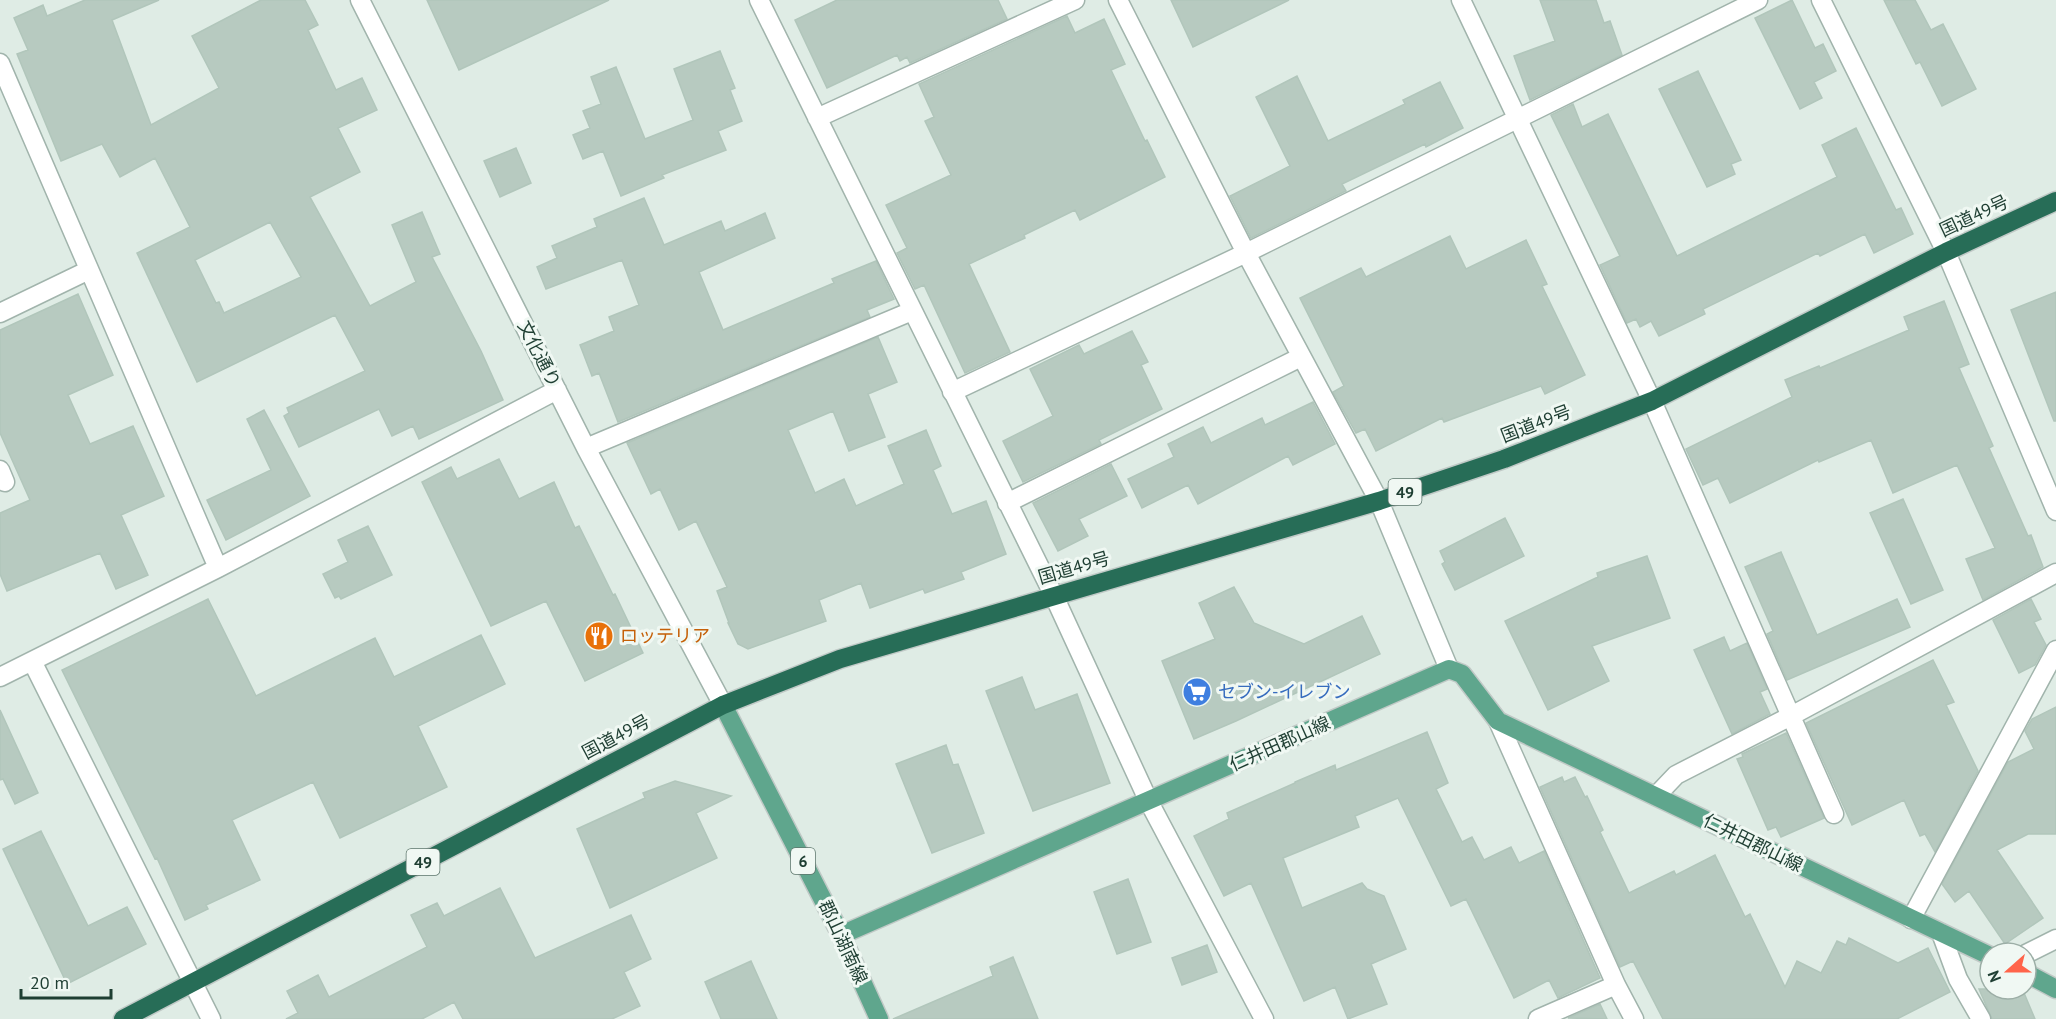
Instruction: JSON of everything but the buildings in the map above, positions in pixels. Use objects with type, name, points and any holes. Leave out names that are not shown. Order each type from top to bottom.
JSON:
[{"type":"highway","name":"国道49号","points":[[123,1019],[723,705],[840,659],[1379,501],[1504,459],[1652,401],[1946,252],[2056,201]]},
{"type":"main road","name":"仁井田郡山線","points":[[842,936],[1449,669],[1462,674],[1498,721],[1978,950]]},
{"type":"main road","name":"郡山湖南線","points":[[723,705],[842,936],[879,1019]]},
{"type":"main road","points":[[2038,979],[2056,989]]},
{"type":"street","name":"文化通り","points":[[360,0],[586,448],[723,705]]},
{"type":"street","points":[[759,0],[1054,596],[1149,802],[1264,1019]]},
{"type":"street","points":[[817,118],[1075,0]]},
{"type":"street","points":[[1118,0],[1246,253],[1379,501],[1449,669]]},
{"type":"street","points":[[1461,0],[1652,401],[1834,814]]},
{"type":"street","points":[[952,392],[1246,253],[1758,0]]},
{"type":"street","points":[[1821,0],[1946,252],[2054,499]]},
{"type":"street","points":[[0,63],[218,568]]},
{"type":"street","points":[[0,313],[89,270]]},
{"type":"street","points":[[586,448],[912,311]]},
{"type":"street","points":[[1007,503],[1301,357]]},
{"type":"street","points":[[0,677],[218,568],[557,390]]},
{"type":"street","points":[[1656,796],[1676,775],[1791,716],[2056,573]]},
{"type":"street","points":[[1911,919],[2056,650]]},
{"type":"street","points":[[32,661],[211,1019]]},
{"type":"street","points":[[1498,721],[1616,985],[1634,1019]]},
{"type":"street","points":[[1941,933],[1958,979],[1981,1019]]},
{"type":"street","points":[[2038,948],[2056,939]]},
{"type":"street","points":[[1538,1019],[1616,985]]},
{"type":"place","name":"ロッテリア","points":[[599,636]]},
{"type":"place","name":"セブン-イレブン","points":[[1197,692]]}]
